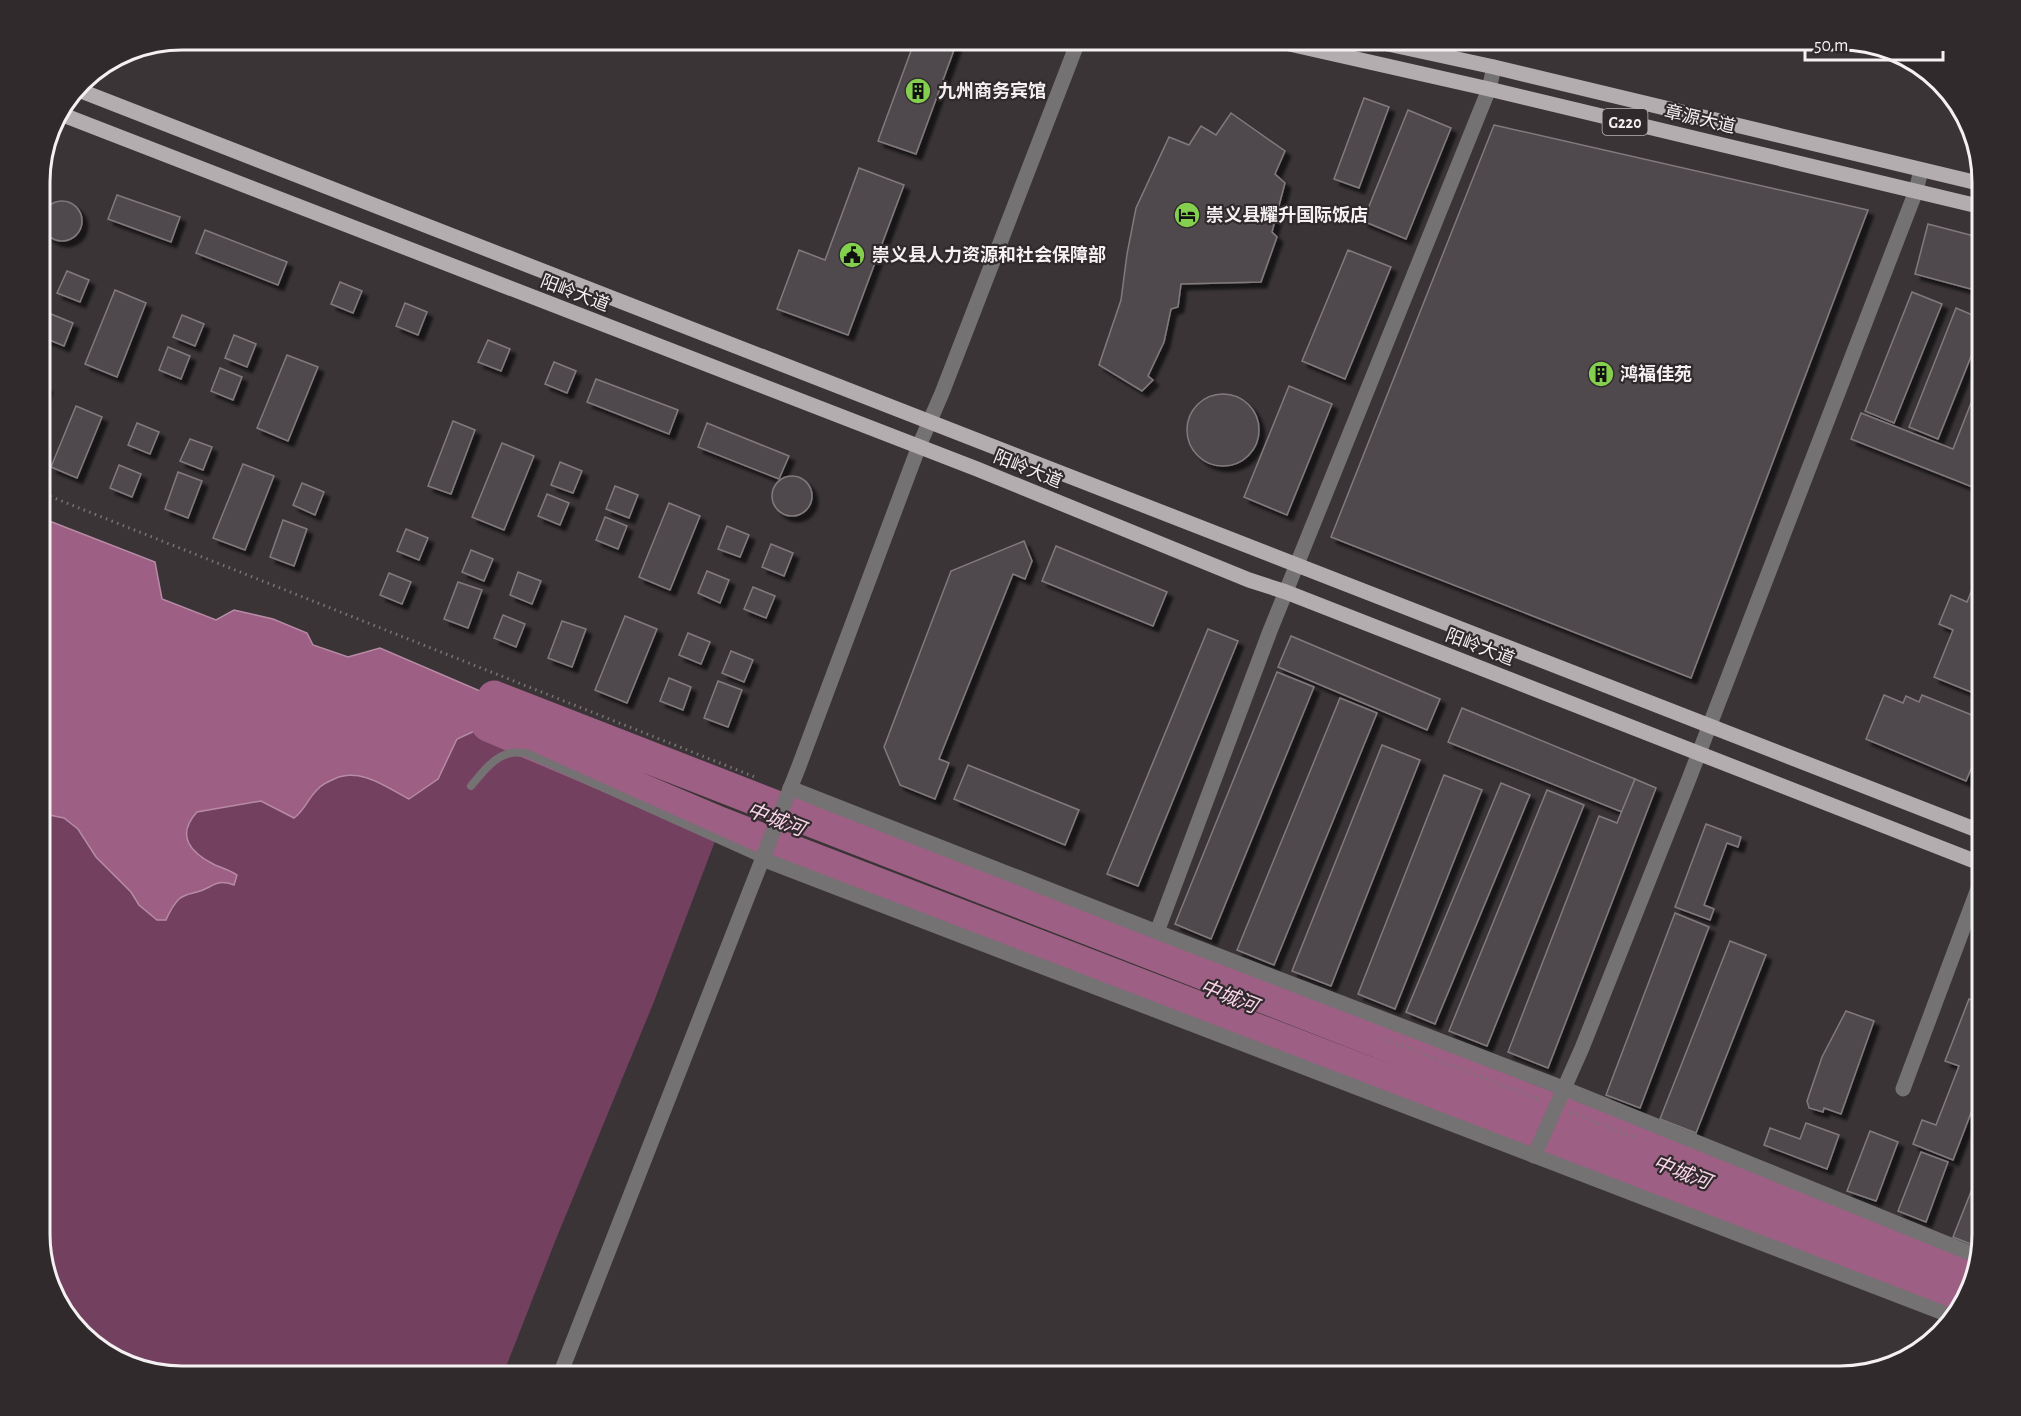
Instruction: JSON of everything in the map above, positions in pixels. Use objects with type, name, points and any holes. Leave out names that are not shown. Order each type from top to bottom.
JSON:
[{"type":"main road","name":"章源大道","points":[[1317,50],[1972,205]]},
{"type":"main road","name":"章源大道","points":[[1416,50],[1972,182]]},
{"type":"main road","name":"阳岭大道","points":[[84,92],[1972,828]]},
{"type":"main road","name":"阳岭大道","points":[[66,116],[919,446],[1249,580],[1286,592],[1972,860]]},
{"type":"street","points":[[563,1366],[765,852],[919,446],[1075,50]]},
{"type":"street","points":[[1157,932],[1297,564],[1489,89],[1494,67]]},
{"type":"street","points":[[1537,1149],[1554,1106],[1582,1048],[1700,753],[1916,191],[1922,170]]},
{"type":"street","points":[[787,795],[1157,932],[1563,1088],[1970,1253]]},
{"type":"street","points":[[765,852],[1537,1149],[1945,1313]]},
{"type":"street","points":[[1903,1089],[1972,905]]},
{"type":"lane","points":[[471,786],[496,760],[510,753],[525,753],[765,852]]},
{"type":"path","points":[[50,496],[755,777]]},
{"type":"shaded area","points":[[50,521],[155,562],[162,599],[216,620],[234,610],[273,619],[307,633],[313,645],[348,657],[380,648],[494,697],[488,725],[720,828],[653,1004],[506,1366],[164,1365],[147,1362],[115,1349],[88,1328],[67,1301],[56,1277],[50,1243]]},
{"type":"shaded area","points":[[50,521],[155,562],[162,599],[216,620],[234,610],[273,619],[307,633],[313,645],[348,657],[380,648],[494,697],[488,725],[457,739],[438,779],[409,799],[373,780],[353,775],[334,779],[321,786],[294,818],[261,801],[197,812],[187,829],[189,843],[206,860],[237,875],[234,885],[218,883],[183,896],[175,904],[166,920],[157,920],[139,905],[131,892],[96,857],[78,829],[64,818],[50,815]]},
{"type":"building","name":"九州商务宾馆","points":[[911,50],[954,50],[916,154],[878,141]]},
{"type":"building","points":[[1364,98],[1389,107],[1359,188],[1334,179]]},
{"type":"building","points":[[1408,110],[1451,128],[1406,239],[1363,221]]},
{"type":"building","points":[[1231,113],[1285,151],[1275,174],[1285,183],[1272,232],[1277,237],[1261,282],[1181,284],[1178,307],[1171,309],[1164,342],[1148,376],[1153,380],[1142,391],[1099,365],[1121,300],[1136,208],[1169,137],[1189,145],[1201,126],[1216,135]]},
{"type":"building","name":"鸿福佳苑","points":[[1494,125],[1868,210],[1691,678],[1331,537]]},
{"type":"building","name":"崇义县人力资源和社会保障部","points":[[859,168],[904,185],[848,335],[777,309],[799,250],[825,260]]},
{"type":"building","points":[[117,195],[180,217],[171,242],[108,219]]},
{"type":"building","points":[[54,202],[70,202],[81,213],[81,229],[70,240],[54,240],[50,237],[50,205]]},
{"type":"building","points":[[1928,224],[1972,235],[1972,289],[1915,274]]},
{"type":"building","points":[[205,230],[287,262],[278,285],[196,253]]},
{"type":"building","points":[[1348,250],[1391,267],[1345,379],[1302,361]]},
{"type":"building","points":[[67,271],[89,280],[80,302],[57,293]]},
{"type":"building","points":[[340,282],[362,291],[353,313],[331,304]]},
{"type":"building","points":[[115,290],[146,303],[117,377],[85,364]]},
{"type":"building","points":[[1912,292],[1942,304],[1894,423],[1865,411]]},
{"type":"building","points":[[405,303],[427,312],[418,335],[396,326]]},
{"type":"building","points":[[1956,308],[1972,315],[1972,354],[1938,439],[1909,427]]},
{"type":"building","points":[[51,314],[73,323],[64,346],[50,340]]},
{"type":"building","points":[[182,315],[204,324],[195,346],[173,337]]},
{"type":"building","points":[[234,335],[256,344],[247,367],[225,358]]},
{"type":"building","points":[[488,340],[510,349],[501,371],[478,362]]},
{"type":"building","points":[[168,347],[190,356],[181,379],[159,370]]},
{"type":"building","points":[[287,355],[318,367],[288,441],[257,428]]},
{"type":"building","points":[[554,362],[576,371],[567,393],[545,384]]},
{"type":"building","points":[[220,368],[242,377],[233,400],[211,391]]},
{"type":"building","points":[[596,379],[678,410],[669,434],[587,402]]},
{"type":"building","points":[[1289,386],[1332,404],[1287,515],[1244,497]]},
{"type":"building","points":[[1223,394],[1237,397],[1249,404],[1256,416],[1259,430],[1256,444],[1249,456],[1237,463],[1223,466],[1209,463],[1197,456],[1190,444],[1187,430],[1190,416],[1197,404],[1209,397]]},
{"type":"building","points":[[1972,401],[1972,487],[1851,439],[1861,413],[1953,449]]},
{"type":"building","points":[[76,406],[102,417],[77,478],[51,467]]},
{"type":"building","points":[[453,421],[475,430],[451,494],[428,486]]},
{"type":"building","points":[[137,423],[159,432],[150,454],[128,445]]},
{"type":"building","points":[[707,423],[789,456],[779,479],[698,447]]},
{"type":"building","points":[[190,439],[212,447],[203,470],[180,461]]},
{"type":"building","points":[[502,443],[534,456],[504,530],[472,517]]},
{"type":"building","points":[[560,462],[582,471],[573,493],[551,485]]},
{"type":"building","points":[[243,464],[274,476],[245,550],[213,538]]},
{"type":"building","points":[[119,465],[141,474],[132,497],[110,488]]},
{"type":"building","points":[[178,472],[202,481],[188,518],[165,509]]},
{"type":"building","points":[[792,476],[800,477],[806,482],[811,488],[811,504],[806,510],[800,515],[792,516],[784,515],[778,510],[773,504],[772,496],[773,488],[778,482],[784,477]]},
{"type":"building","points":[[302,483],[324,492],[315,515],[293,505]]},
{"type":"building","points":[[615,486],[638,495],[629,518],[606,509]]},
{"type":"building","points":[[547,494],[569,503],[560,525],[538,516]]},
{"type":"building","points":[[669,503],[700,516],[670,590],[639,577]]},
{"type":"building","points":[[605,517],[627,526],[618,549],[596,540]]},
{"type":"building","points":[[283,520],[307,529],[294,566],[270,557]]},
{"type":"building","points":[[727,526],[749,535],[740,557],[718,549]]},
{"type":"building","points":[[406,529],[428,538],[419,560],[397,551]]},
{"type":"building","points":[[1024,541],[1032,561],[1025,579],[1013,574],[939,759],[949,763],[935,799],[900,785],[884,747],[951,571]]},
{"type":"building","points":[[771,544],[793,553],[784,576],[762,567]]},
{"type":"building","points":[[1056,546],[1167,592],[1153,626],[1042,581]]},
{"type":"building","points":[[471,550],[493,559],[484,581],[462,572]]},
{"type":"building","points":[[707,571],[729,580],[720,603],[698,593]]},
{"type":"building","points":[[518,572],[541,581],[532,604],[510,595]]},
{"type":"building","points":[[389,573],[411,582],[402,604],[380,595]]},
{"type":"building","points":[[458,582],[482,590],[468,628],[444,619]]},
{"type":"building","points":[[753,587],[775,596],[766,618],[744,609]]},
{"type":"building","points":[[1972,590],[1971,692],[1934,677],[1953,630],[1939,624],[1951,595],[1967,602]]},
{"type":"building","points":[[503,615],[525,624],[516,647],[494,638]]},
{"type":"building","points":[[625,616],[657,629],[627,703],[595,690]]},
{"type":"building","points":[[562,621],[586,629],[572,667],[548,658]]},
{"type":"building","points":[[1208,629],[1238,641],[1138,886],[1107,874]]},
{"type":"building","points":[[688,633],[710,642],[701,664],[679,655]]},
{"type":"building","points":[[1291,636],[1440,699],[1427,730],[1278,667]]},
{"type":"building","points":[[731,651],[753,660],[744,682],[722,673]]},
{"type":"building","points":[[1277,672],[1314,687],[1211,939],[1175,924]]},
{"type":"building","points":[[669,678],[691,687],[683,710],[660,701]]},
{"type":"building","points":[[718,681],[742,690],[728,727],[704,718]]},
{"type":"building","points":[[1884,695],[1903,703],[1906,696],[1919,702],[1922,695],[1972,715],[1972,767],[1966,781],[1866,739]]},
{"type":"building","points":[[1340,698],[1377,713],[1274,965],[1237,950]]},
{"type":"building","points":[[1462,708],[1635,779],[1622,812],[1448,742]]},
{"type":"building","points":[[1382,745],[1420,760],[1331,986],[1292,971]]},
{"type":"building","points":[[968,765],[1079,810],[1065,845],[954,799]]},
{"type":"building","points":[[1444,775],[1482,790],[1395,1009],[1358,994]]},
{"type":"building","points":[[1635,779],[1656,788],[1548,1068],[1508,1052],[1599,816],[1617,823]]},
{"type":"building","points":[[1501,783],[1530,795],[1435,1024],[1406,1012]]},
{"type":"building","points":[[1547,790],[1584,805],[1487,1046],[1449,1031]]},
{"type":"building","points":[[1706,824],[1741,837],[1738,847],[1727,843],[1704,905],[1714,909],[1710,920],[1675,907]]},
{"type":"building","points":[[1675,913],[1709,927],[1640,1108],[1606,1095]]},
{"type":"building","points":[[1730,941],[1766,955],[1696,1133],[1660,1119]]},
{"type":"building","points":[[1969,999],[1972,1000],[1972,1110],[1953,1160],[1913,1144],[1922,1120],[1936,1125],[1959,1066],[1945,1061]]},
{"type":"building","points":[[1846,1011],[1874,1021],[1841,1114],[1824,1108],[1823,1112],[1809,1108],[1807,1101],[1822,1057]]},
{"type":"building","points":[[1806,1123],[1839,1135],[1827,1169],[1764,1145],[1770,1128],[1800,1139]]},
{"type":"building","points":[[1870,1131],[1898,1142],[1876,1201],[1847,1191]]},
{"type":"building","points":[[1921,1152],[1948,1162],[1926,1222],[1898,1211]]},
{"type":"building","points":[[1972,1189],[1971,1244],[1953,1237]]},
{"type":"waterway","name":"中城河","points":[[1954,1299],[719,823],[488,725],[494,697],[1966,1271]]},
{"type":"place","name":"九州商务宾馆","points":[[918,91]]},
{"type":"place","name":"崇义县耀升国际饭店","points":[[1187,215]]},
{"type":"place","name":"崇义县人力资源和社会保障部","points":[[852,255]]},
{"type":"place","name":"鸿福佳苑","points":[[1601,374]]}]
